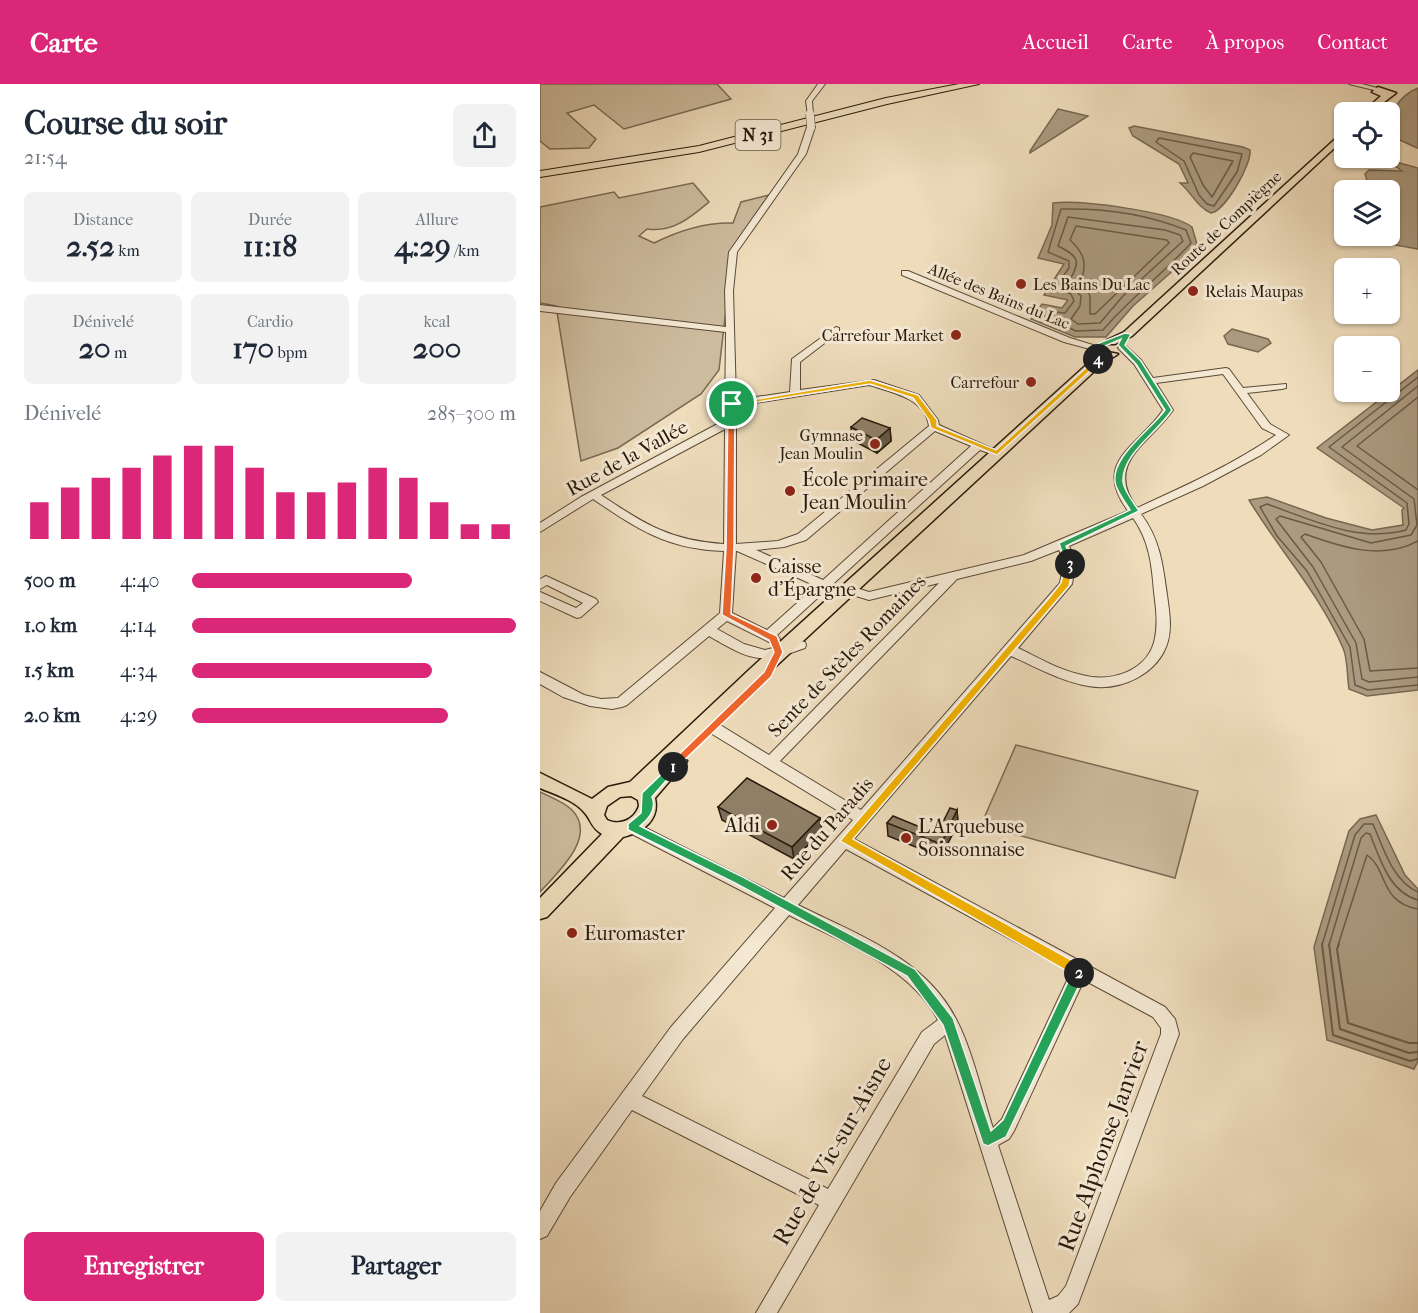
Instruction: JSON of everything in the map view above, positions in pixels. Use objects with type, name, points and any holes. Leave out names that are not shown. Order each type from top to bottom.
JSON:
[{"type":"highway","name":"N 31","points":[[540,172],[697,146],[955,84]]},
{"type":"highway","name":"N 31","points":[[540,172],[699,149],[886,101],[974,84]]},
{"type":"main road","name":"Route de Compiègne","points":[[799,639],[925,519],[1334,143]]},
{"type":"main road","points":[[762,674],[773,642],[799,639]]},
{"type":"main road","points":[[640,793],[708,724],[799,639]]},
{"type":"main road","points":[[540,780],[575,796],[617,823]]},
{"type":"main road","points":[[575,796],[606,795],[615,790],[640,793]]},
{"type":"main road","points":[[540,911],[617,823],[648,808],[640,793]]},
{"type":"main road","points":[[606,795],[617,823]]},
{"type":"street","points":[[540,677],[558,690],[614,705],[622,702],[726,615],[734,548],[729,291],[734,252],[802,154],[811,127],[807,105],[809,97],[822,84]]},
{"type":"street","points":[[1352,84],[1386,91]]},
{"type":"street","name":"Allée des Bains du Lac","points":[[905,273],[1066,340],[1112,348],[1134,358],[1150,381]]},
{"type":"street","points":[[540,308],[731,330]]},
{"type":"street","points":[[795,394],[795,361],[836,330]]},
{"type":"street","points":[[852,590],[869,596],[1027,558],[1062,545],[1134,511],[1234,466],[1284,435],[1266,426],[1226,371],[1150,381],[1168,410],[1158,425],[1127,455],[1121,469],[1119,484],[1134,511],[1146,526],[1152,541],[1163,619],[1161,641],[1143,670],[1116,682],[1084,680],[1011,650]]},
{"type":"street","points":[[732,404],[870,382],[915,396],[933,420],[934,427]]},
{"type":"street","points":[[1240,391],[1282,386]]},
{"type":"street","name":"Rue de la Vallée","points":[[540,528],[594,495],[732,421]]},
{"type":"street","points":[[934,427],[997,453]]},
{"type":"street","points":[[594,495],[654,535],[686,545],[734,548],[787,544],[802,537],[934,427]]},
{"type":"street","points":[[708,630],[750,651],[772,655],[773,642],[824,585],[979,445]]},
{"type":"street","name":"Rue du Paradis","points":[[540,1230],[563,1190],[677,1033],[1066,584],[1070,561],[1062,545]]},
{"type":"street","points":[[734,548],[824,585]]},
{"type":"street","name":"Sente de Stèles Romaines","points":[[771,762],[952,577]]},
{"type":"street","points":[[540,585],[546,580],[592,602],[577,614],[540,596]]},
{"type":"street","points":[[726,615],[773,642]]},
{"type":"street","points":[[750,651],[762,674]]},
{"type":"street","points":[[708,724],[864,819]]},
{"type":"street","points":[[617,823],[788,906],[911,972],[949,1022],[1043,1312]]},
{"type":"street","name":"Rue Alphonse Janvier","points":[[845,841],[1159,1012],[1169,1025],[1170,1034],[1074,1292],[1069,1302],[1061,1308],[1043,1312]]},
{"type":"street","points":[[988,1140],[1002,1133],[1008,1125],[1080,970]]},
{"type":"street","name":"Rue de Vic-sur-Aisne","points":[[766,1313],[928,1038],[949,1022]]},
{"type":"street","points":[[630,1100],[832,1201]]},
{"type":"shaded area","points":[[540,84],[717,84],[731,99],[624,129],[594,105],[567,113],[596,139],[589,148],[550,149],[540,141]]},
{"type":"shaded area","points":[[693,183],[709,202],[681,223],[665,229],[647,229],[639,236],[654,243],[692,228],[733,223],[741,202],[769,195],[733,248],[719,370],[701,394],[618,448],[581,461],[556,306],[540,303],[540,207],[614,192],[619,198]]},
{"type":"shaded area","points":[[1016,745],[1198,791],[1175,878],[981,825]]},
{"type":"shaded area","points":[[540,792],[572,810],[579,820],[580,832],[578,843],[572,854],[540,892]]},
{"type":"water","points":[[1418,88],[1418,148],[1400,140],[1399,102]]},
{"type":"water","points":[[1058,109],[1088,116],[1030,153],[1030,151]]},
{"type":"water","points":[[1134,126],[1243,147],[1250,150],[1247,165],[1230,196],[1211,213],[1202,207],[1180,183],[1188,183],[1179,164],[1133,136],[1129,128]]},
{"type":"water","points":[[1400,163],[1418,168],[1418,249],[1400,246],[1400,180],[1367,180],[1365,174],[1369,170],[1402,171],[1398,168],[1400,168]]},
{"type":"water","points":[[1053,203],[1103,205],[1165,216],[1192,227],[1197,244],[1186,259],[1133,306],[1106,337],[1075,337],[1031,319],[1042,304],[1062,308],[1068,300],[1044,295],[1064,264],[1038,258],[1052,225]]},
{"type":"water","points":[[1232,329],[1268,339],[1271,343],[1258,352],[1228,344],[1224,336]]},
{"type":"water","points":[[1418,370],[1418,690],[1367,696],[1349,689],[1345,652],[1334,628],[1249,500],[1267,497],[1326,518],[1372,530],[1403,525],[1402,510],[1404,508],[1317,448],[1377,402],[1400,402],[1400,384]]},
{"type":"water","points":[[1376,815],[1405,875],[1418,889],[1418,1061],[1414,1069],[1327,1040],[1314,947],[1349,831],[1360,819]]},
{"type":"building","points":[[862,418],[890,428],[876,440],[851,427]]},
{"type":"building","name":"Aldi","points":[[747,778],[820,818],[792,847],[718,807]]},
{"type":"building","points":[[950,808],[957,810],[941,844],[887,823],[893,816],[937,834]]},
{"type":"place","name":"Les Bains Du Lac","points":[[1021,284]]},
{"type":"place","name":"Relais Maupas","points":[[1193,291]]},
{"type":"place","name":"Carrefour Market","points":[[956,335]]},
{"type":"place","name":"Carrefour","points":[[1031,382]]},
{"type":"place","name":"Gymnase Jean Moulin","points":[[875,444]]},
{"type":"place","name":"École primaire Jean Moulin","points":[[790,491]]},
{"type":"place","name":"Caisse d'Épargne","points":[[756,578]]},
{"type":"place","name":"Aldi","points":[[772,825]]},
{"type":"place","name":"L'Arquebuse Soissonnaise","points":[[906,838]]},
{"type":"place","name":"Euromaster","points":[[572,933]]},
{"type":"route","points":[[1128,334],[1121,345],[1138,362],[1168,410],[1158,425],[1127,455],[1121,469],[1119,484],[1134,511],[1062,545],[1070,561],[1070,572],[1066,584],[845,841],[1080,970],[1008,1125],[1002,1133],[988,1140],[949,1022],[934,999],[911,972],[739,880],[631,827],[646,815],[649,802],[646,796],[712,726],[768,674],[778,652],[773,638],[726,615],[729,596],[732,404],[870,382],[915,396],[933,420],[934,427],[997,453],[1097,362],[1104,352],[1101,349],[1102,345],[1128,334]]}]
